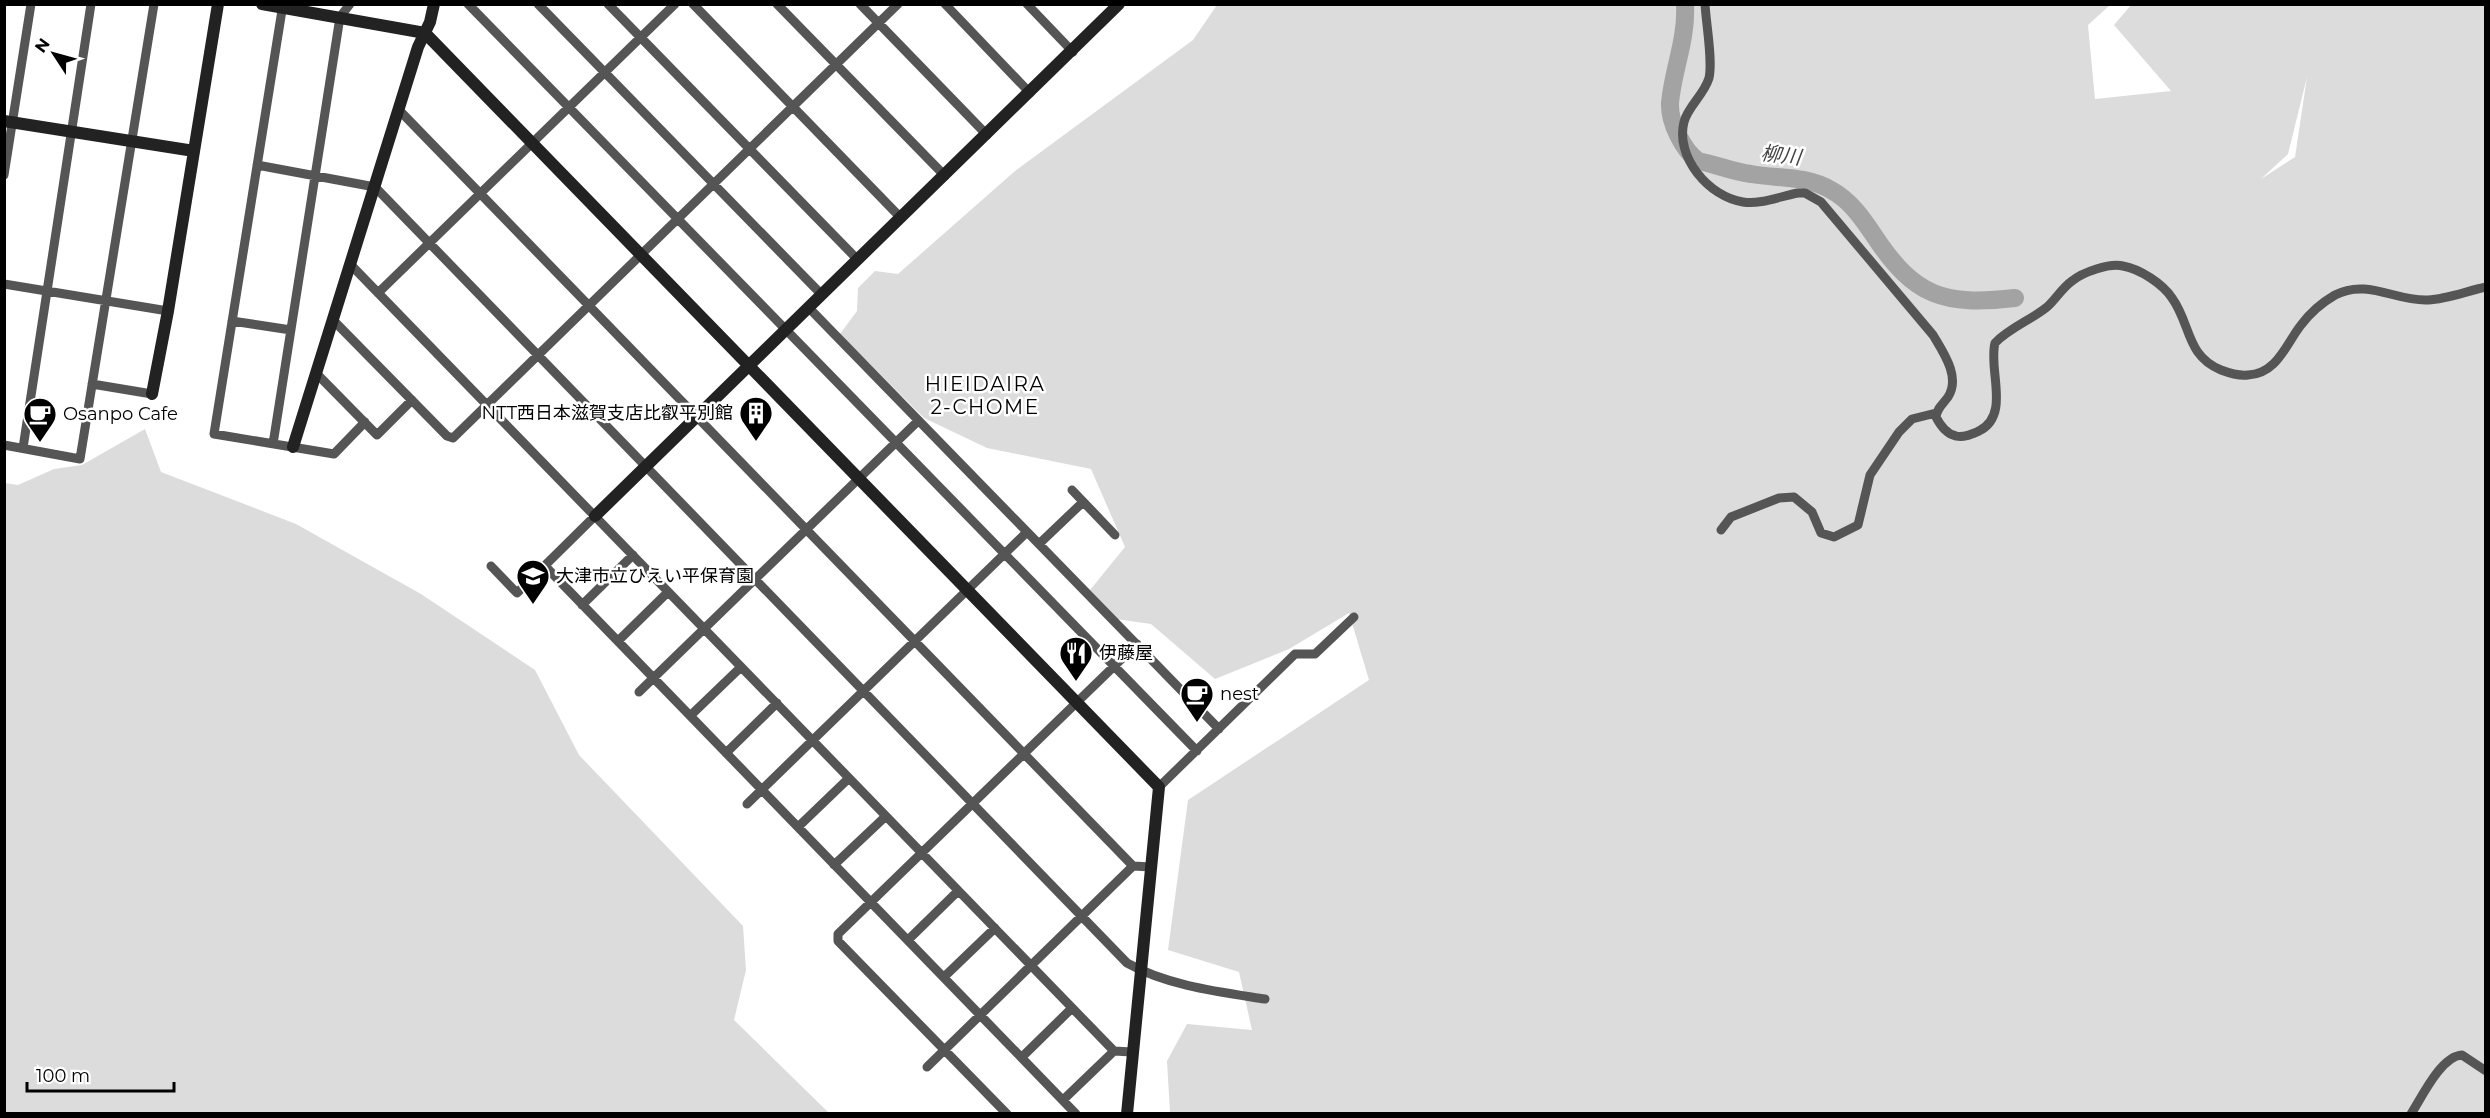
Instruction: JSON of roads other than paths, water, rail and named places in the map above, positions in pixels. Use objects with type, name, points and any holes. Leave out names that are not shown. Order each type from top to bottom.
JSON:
[{"type":"street","points":[[4,174],[9,122],[31,4]]},
{"type":"street","points":[[23,448],[92,4]]},
{"type":"street","points":[[4,445],[80,459],[154,4]]},
{"type":"street","points":[[92,384],[152,394],[218,4]]},
{"type":"street","points":[[261,4],[425,33],[1160,787]]},
{"type":"street","points":[[273,444],[340,17],[350,4]]},
{"type":"street","points":[[293,447],[434,4]]},
{"type":"street","points":[[468,4],[1197,751]]},
{"type":"street","points":[[538,4],[822,295]]},
{"type":"street","points":[[608,4],[858,260]]},
{"type":"street","points":[[378,293],[675,4]]},
{"type":"street","points":[[693,4],[901,218]]},
{"type":"street","points":[[777,4],[945,176]]},
{"type":"street","points":[[860,4],[987,135]]},
{"type":"street","points":[[333,320],[447,436],[453,438],[898,4]]},
{"type":"street","points":[[945,4],[1030,93]]},
{"type":"street","points":[[1027,4],[1073,52]]},
{"type":"street","points":[[1705,4],[1709,79],[1686,115],[1682,131],[1682,140],[1690,162],[1715,191],[1741,202],[1798,193],[1805,193],[1821,202],[1933,335],[1946,358],[1952,377],[1952,391],[1936,413],[1912,419],[1899,432],[1869,476],[1858,525],[1834,537],[1821,533],[1812,512],[1794,497],[1779,498],[1731,517],[1721,530]]},
{"type":"street","points":[[491,566],[517,593],[1120,5]]},
{"type":"street","points":[[282,6],[214,434],[334,454],[364,422]]},
{"type":"street","points":[[399,110],[1133,866],[1151,867]]},
{"type":"street","points":[[9,122],[194,151]]},
{"type":"street","points":[[257,165],[375,187],[1127,963],[1140,970],[1206,990],[1265,999]]},
{"type":"street","points":[[350,264],[1114,1051],[1132,1052]]},
{"type":"street","points":[[1936,413],[1938,422],[1954,436],[1966,436],[1983,429],[1990,423],[1996,407],[1995,343],[2046,307],[2073,280],[2100,269],[2123,266],[2163,287],[2177,306],[2193,346],[2201,358],[2225,372],[2247,375],[2268,369],[2276,362],[2301,325],[2313,312],[2336,295],[2348,290],[2377,290],[2413,299],[2430,300],[2486,287]]},
{"type":"street","points":[[4,284],[168,310]]},
{"type":"street","points":[[808,308],[1219,729]]},
{"type":"street","points":[[232,321],[291,330]]},
{"type":"street","points":[[316,373],[377,435],[412,400]]},
{"type":"street","points":[[639,692],[918,421]]},
{"type":"street","points":[[1072,490],[1115,535]]},
{"type":"street","points":[[1039,544],[1083,502]]},
{"type":"street","points":[[747,804],[1027,532]]},
{"type":"street","points":[[582,604],[633,555]]},
{"type":"street","points":[[544,566],[1076,1113]]},
{"type":"street","points":[[618,641],[668,592]]},
{"type":"street","points":[[1126,1113],[1160,787],[1295,654],[1316,654],[1354,617]]},
{"type":"street","points":[[1007,1113],[838,941],[838,934],[1137,644]]},
{"type":"street","points":[[690,716],[741,667]]},
{"type":"street","points":[[726,753],[777,704]]},
{"type":"street","points":[[798,827],[849,778]]},
{"type":"street","points":[[834,865],[886,816]]},
{"type":"street","points":[[927,1067],[1133,866]]},
{"type":"street","points":[[908,940],[958,891]]},
{"type":"street","points":[[944,977],[994,928]]},
{"type":"street","points":[[1022,1057],[1072,1008]]},
{"type":"street","points":[[1063,1100],[1114,1051]]},
{"type":"street","points":[[2411,1113],[2451,1057],[2462,1055],[2486,1071]]},
{"type":"waterway","name":"柳川","points":[[1685,4],[1684,30],[1670,110],[1678,135],[1692,156],[1698,161],[1738,172],[1802,180],[1831,190],[1856,210],[1904,273],[1918,285],[1933,293],[1969,300],[2015,298]]},
{"type":"place","name":"NTT西日本滋賀支店比叡平別館","points":[[756,442]]},
{"type":"place","name":"Osanpo Cafe","points":[[40,443]]},
{"type":"place","name":"大津市立ひえい平保育園","points":[[533,605]]},
{"type":"place","name":"伊藤屋","points":[[1076,682]]},
{"type":"place","name":"nest","points":[[1197,723]]},
{"type":"district","name":"HIEIDAIRA 2-CHOME","points":[[985,396]]}]
